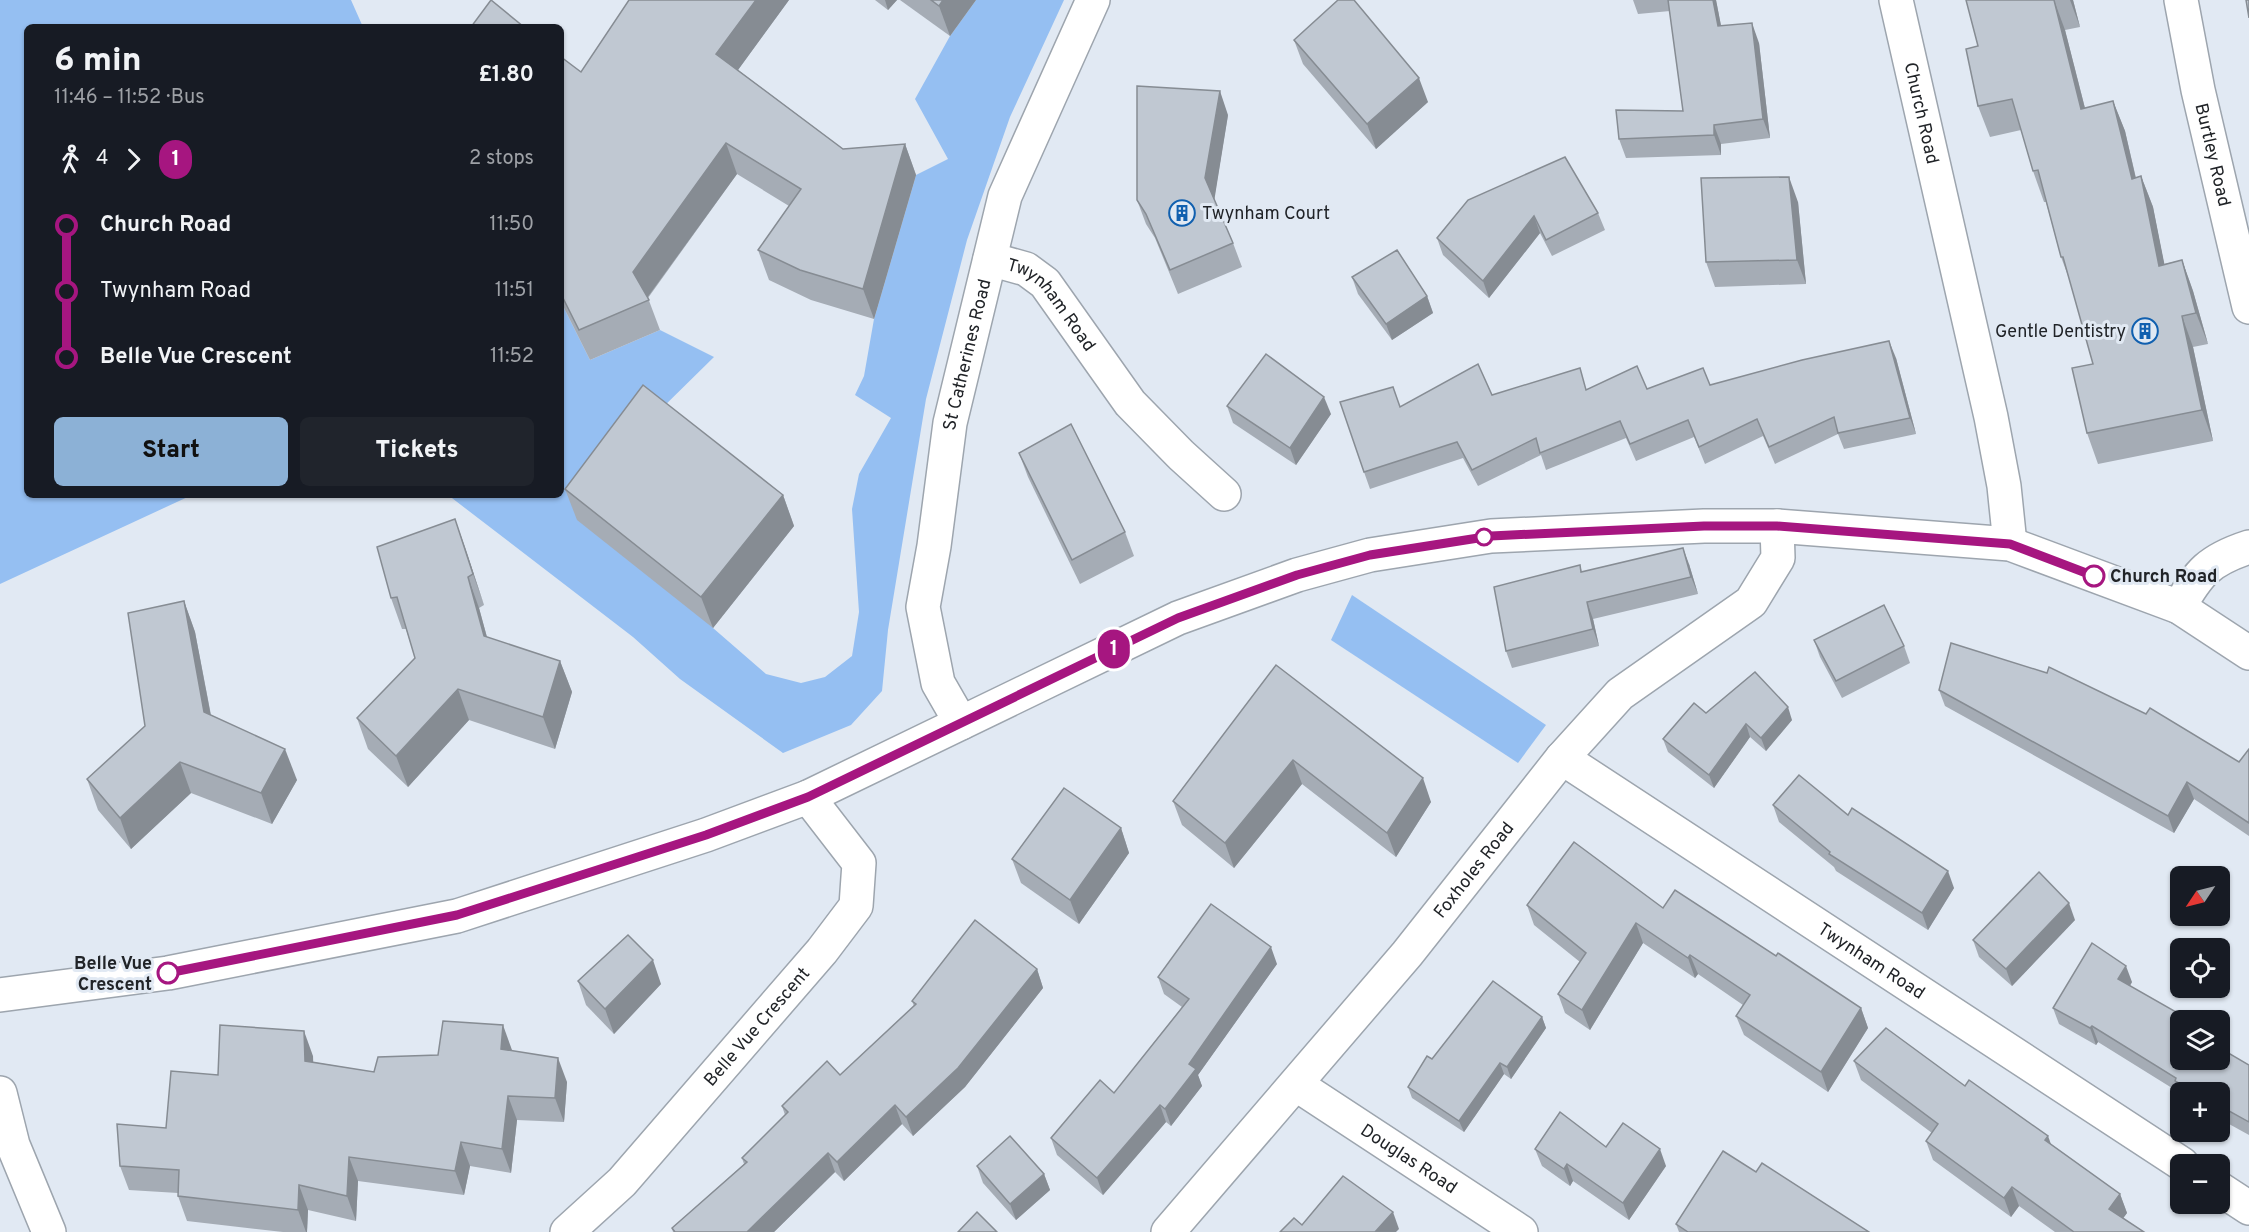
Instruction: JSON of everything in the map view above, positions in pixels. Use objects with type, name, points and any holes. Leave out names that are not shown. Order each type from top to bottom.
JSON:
[{"type":"street","name":"St Catherines Road","points":[[961,723],[938,683],[923,607],[934,546],[950,423],[1005,196],[1093,0]]},
{"type":"street","name":"Church Road","points":[[1896,0],[1990,417],[2004,486],[2010,544]]},
{"type":"street","name":"Burtley Road","points":[[2181,0],[2198,90],[2249,307]]},
{"type":"street","name":"Twynham Road","points":[[990,259],[1026,269],[1045,283],[1130,403],[1181,455],[1224,494]]},
{"type":"street","points":[[0,994],[168,973],[457,915],[706,835],[808,797],[1178,618],[1297,575],[1370,555],[1491,536],[1704,526],[1777,526],[2010,544],[2178,607],[2249,653]]},
{"type":"street","name":"Foxholes Road","points":[[1168,1232],[1297,1085],[1407,954],[1562,758],[1620,694],[1751,602],[1778,558],[1777,526]]},
{"type":"street","points":[[2178,607],[2195,579],[2212,564],[2230,553],[2249,548]]},
{"type":"street","name":"Twynham Road","points":[[1562,758],[2170,1156]]},
{"type":"street","name":"Belle Vue Crescent","points":[[567,1232],[622,1182],[822,951],[856,906],[859,863],[808,797]]},
{"type":"street","name":"Douglas Road","points":[[1297,1085],[1521,1232]]},
{"type":"street","points":[[0,1093],[13,1145],[49,1232]]},
{"type":"street","points":[[2230,1196],[2249,1208]]},
{"type":"shaded area","points":[[0,0],[351,0],[362,24],[24,24],[24,498],[186,498],[0,584]]},
{"type":"shaded area","points":[[976,0],[1064,0],[1010,117],[967,240],[926,399],[888,630],[882,691],[851,725],[783,753],[680,679],[633,637],[452,498],[564,498],[564,308],[590,360],[660,330],[714,357],[654,416],[713,628],[766,674],[801,683],[825,677],[852,656],[859,612],[852,509],[859,474],[891,418],[855,395],[864,376],[874,319],[916,175],[948,159],[915,99],[950,36]]},
{"type":"shaded area","points":[[1352,595],[1546,725],[1518,763],[1331,640]]},
{"type":"building","points":[[491,0],[520,24],[473,24]]},
{"type":"building","points":[[629,0],[756,0],[716,54],[843,149],[905,144],[863,289],[800,270],[758,250],[801,189],[726,143],[633,272],[649,300],[579,330],[564,300],[564,59],[581,72]]},
{"type":"building","points":[[931,0],[943,0],[939,6]]},
{"type":"building","points":[[1338,0],[1354,0],[1419,78],[1367,124],[1294,40]]},
{"type":"building","points":[[1668,0],[1713,0],[1718,26],[1752,23],[1763,119],[1714,125],[1714,135],[1619,139],[1616,110],[1683,111]]},
{"type":"building","points":[[1966,0],[2054,0],[2081,109],[2113,101],[2132,179],[2141,176],[2159,266],[2182,260],[2196,313],[2182,316],[2202,410],[2087,433],[2072,368],[2093,364],[2038,170],[2033,171],[2012,99],[1978,106],[1966,49],[1978,46]]},
{"type":"building","points":[[2246,0],[2249,0],[2249,18]]},
{"type":"building","name":"Twynham Court","points":[[1137,86],[1220,91],[1205,178],[1233,243],[1170,270],[1146,214],[1137,200]]},
{"type":"building","points":[[1565,157],[1598,213],[1546,240],[1534,216],[1483,281],[1437,238],[1468,200]]},
{"type":"building","points":[[1789,177],[1797,260],[1706,262],[1701,178]]},
{"type":"building","points":[[1397,250],[1427,296],[1386,324],[1352,277]]},
{"type":"building","points":[[1889,341],[1910,418],[1838,433],[1834,417],[1769,447],[1757,419],[1699,447],[1688,420],[1630,444],[1620,421],[1540,453],[1536,438],[1472,470],[1457,442],[1364,472],[1340,402],[1393,387],[1400,407],[1478,364],[1492,395],[1580,368],[1586,390],[1637,366],[1647,389],[1703,368],[1710,385],[1802,360]]},
{"type":"building","points":[[1266,354],[1324,397],[1290,448],[1227,406]]},
{"type":"building","points":[[643,385],[783,495],[701,597],[565,489]]},
{"type":"building","points":[[1071,424],[1125,532],[1072,560],[1019,453]]},
{"type":"building","points":[[455,519],[473,574],[468,577],[484,636],[560,661],[543,717],[458,689],[396,756],[357,718],[415,658],[397,597],[391,598],[377,547]]},
{"type":"building","points":[[1683,548],[1691,577],[1587,602],[1593,629],[1506,651],[1494,587],[1580,565],[1581,572]]},
{"type":"building","points":[[184,601],[204,712],[285,749],[261,793],[180,762],[120,818],[87,779],[145,726],[128,613]]},
{"type":"building","points":[[1884,605],[1904,646],[1836,681],[1814,640]]},
{"type":"building","points":[[1951,643],[2047,673],[2049,667],[2146,714],[2150,708],[2239,762],[2249,749],[2249,823],[2187,782],[2168,816],[1939,690]]},
{"type":"building","points":[[1276,665],[1423,778],[1387,833],[1293,760],[1225,843],[1173,801]]},
{"type":"building","points":[[1755,672],[1788,707],[1761,738],[1746,724],[1709,775],[1663,739],[1694,703],[1706,713]]},
{"type":"building","points":[[1799,775],[1848,815],[1852,808],[1948,871],[1922,913],[1829,854],[1830,852],[1773,805]]},
{"type":"building","points":[[1064,788],[1121,828],[1070,900],[1012,859]]},
{"type":"building","points":[[1574,842],[1663,908],[1675,890],[1776,956],[1778,953],[1861,1008],[1821,1072],[1736,1016],[1750,995],[1690,955],[1688,958],[1636,923],[1582,1010],[1558,994],[1586,953],[1527,905]]},
{"type":"building","points":[[2039,872],[2069,903],[2006,969],[1973,940]]},
{"type":"building","points":[[1211,904],[1271,947],[1189,1064],[1196,1069],[1165,1109],[1160,1105],[1097,1178],[1051,1138],[1100,1080],[1114,1093],[1189,999],[1158,977]]},
{"type":"building","points":[[975,920],[1037,969],[958,1068],[906,1117],[895,1105],[837,1162],[828,1153],[747,1232],[675,1232],[672,1228],[747,1162],[742,1158],[788,1112],[782,1106],[827,1061],[840,1075],[916,1004],[912,1001]]},
{"type":"building","points":[[628,935],[653,960],[605,1009],[578,981]]},
{"type":"building","points":[[2092,943],[2126,966],[2118,979],[2172,1010],[2170,1010],[2170,1070],[2230,1070],[2230,1054],[2249,1065],[2249,1122],[2230,1112],[2230,1082],[2177,1082],[2176,1078],[2092,1026],[2090,1028],[2053,1008]]},
{"type":"building","points":[[1493,981],[1542,1017],[1507,1067],[1500,1063],[1459,1121],[1408,1087],[1427,1056],[1432,1059]]},
{"type":"building","points":[[443,1021],[503,1025],[501,1049],[558,1058],[555,1098],[508,1096],[502,1149],[461,1142],[455,1171],[349,1157],[347,1196],[299,1185],[298,1210],[178,1196],[179,1170],[120,1166],[117,1124],[166,1128],[171,1071],[218,1075],[220,1025],[304,1031],[305,1061],[374,1072],[378,1057],[438,1055]]},
{"type":"building","points":[[1886,1028],[1965,1086],[1969,1080],[2048,1136],[2045,1140],[2120,1194],[2109,1209],[2144,1232],[2074,1232],[2012,1187],[2004,1198],[1926,1141],[1938,1124],[1854,1061]]},
{"type":"building","points":[[1560,1112],[1606,1147],[1623,1123],[1660,1149],[1623,1203],[1567,1164],[1564,1169],[1535,1149]]},
{"type":"building","points":[[1010,1136],[1044,1174],[1010,1204],[977,1166]]},
{"type":"building","points":[[1723,1151],[1756,1172],[1762,1163],[1869,1232],[1688,1232],[1676,1224]]},
{"type":"building","points":[[1343,1176],[1393,1212],[1375,1232],[1280,1232],[1294,1218],[1302,1225]]},
{"type":"building","points":[[977,1212],[997,1232],[958,1232]]},
{"type":"bus line","name":"1","points":[[168,973],[457,915],[706,835],[808,797],[1178,618],[1297,575],[1370,555],[1491,536],[1704,526],[1777,526],[2010,544],[2094,576]]},
{"type":"place","name":"Twynham Court","points":[[1182,213]]},
{"type":"place","name":"Gentle Dentistry","points":[[2145,331]]},
{"type":"place","name":"Church Road","points":[[2094,576]]},
{"type":"place","name":"Belle Vue Crescent","points":[[168,973]]}]
